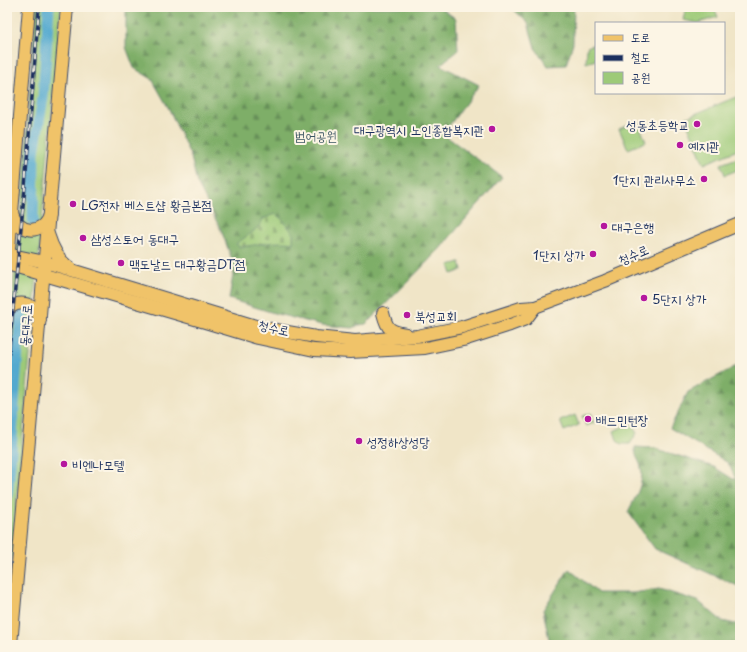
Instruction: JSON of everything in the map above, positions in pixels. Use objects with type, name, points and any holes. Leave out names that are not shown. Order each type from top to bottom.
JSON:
[{"type":"main road","points":[[29,7],[12,212],[16,222],[28,230],[42,226],[46,222],[49,212]]},
{"type":"main road","name":"동대구로","points":[[11,645],[67,7]]},
{"type":"main road","points":[[7,262],[9,228],[13,207]]},
{"type":"main road","name":"청수로","points":[[7,262],[77,272],[259,327],[316,337],[355,341],[417,336],[462,327],[521,308],[535,308],[605,281],[740,224]]},
{"type":"main road","points":[[47,230],[51,242],[61,260],[65,265],[77,272]]},
{"type":"main road","name":"청수로","points":[[44,268],[64,281],[195,318],[258,338],[314,350],[350,352],[425,348],[463,340],[510,325],[526,319],[535,308]]},
{"type":"main road","points":[[41,300],[49,288],[60,281],[64,281]]},
{"type":"main road","points":[[7,311],[14,305],[26,303],[36,310],[39,315],[40,322]]},
{"type":"main road","points":[[383,313],[386,324],[392,331],[417,336]]},
{"type":"green space","points":[[36,7],[61,7],[7,613],[7,349],[24,175]]},
{"type":"green space","name":"범어공원","points":[[126,7],[440,7],[456,19],[458,50],[440,65],[479,85],[443,134],[502,177],[438,251],[366,324],[353,328],[322,325],[277,314],[229,299],[234,269],[230,254],[221,230],[197,183],[191,157],[169,109],[152,79],[134,68],[126,47]]},
{"type":"green space","points":[[511,7],[574,7],[573,43],[566,65],[548,66],[535,48],[528,23]]},
{"type":"green space","points":[[686,7],[714,7],[718,17],[701,22],[683,20]]},
{"type":"green space","points":[[592,45],[595,46],[595,60],[586,63],[587,47]]},
{"type":"green space","points":[[736,97],[740,105],[740,149],[704,164],[685,118]]},
{"type":"green space","points":[[638,121],[646,142],[628,149],[619,129]]},
{"type":"green space","points":[[740,157],[740,169],[725,175],[721,164]]},
{"type":"green space","points":[[275,214],[282,219],[293,233],[293,243],[273,242],[240,247],[236,244],[254,231],[263,219]]},
{"type":"green space","points":[[460,262],[462,270],[452,274],[449,265]]},
{"type":"green space","points":[[740,364],[740,587],[655,549],[628,512],[639,489],[642,477],[635,447],[654,448],[714,467],[733,479],[736,479],[728,463],[670,428],[688,392]]},
{"type":"green space","name":"배드민턴장","points":[[590,413],[594,423],[586,426],[582,416]]},
{"type":"green space","points":[[575,415],[579,425],[564,431],[560,421]]},
{"type":"green space","points":[[630,423],[637,433],[630,444],[621,444],[617,440],[614,431]]},
{"type":"green space","points":[[569,569],[598,593],[633,593],[659,589],[698,601],[722,621],[740,625],[740,645],[566,645],[549,639],[543,610]]},
{"type":"waterway","points":[[33,221],[34,152],[43,98],[49,7]]},
{"type":"waterway","points":[[7,497],[17,357],[22,310]]},
{"type":"railway","points":[[7,370],[25,187],[39,7]]},
{"type":"place","name":"성동초등학교","points":[[697,124]]},
{"type":"place","name":"대구광역시 노인종합복지관","points":[[492,129]]},
{"type":"place","name":"예지관","points":[[680,145]]},
{"type":"place","name":"1단지 관리사무소","points":[[704,179]]},
{"type":"place","name":"LG전자 베스트샵 황금본점","points":[[73,204]]},
{"type":"place","name":"대구은행","points":[[604,226]]},
{"type":"place","name":"삼성스토어 동대구","points":[[83,238]]},
{"type":"place","name":"1단지 상가","points":[[593,254]]},
{"type":"place","name":"맥도날드 대구황금DT점","points":[[121,263]]},
{"type":"place","name":"5단지 상가","points":[[644,298]]},
{"type":"place","name":"북성교회","points":[[407,315]]},
{"type":"place","name":"배드민턴장","points":[[588,419]]},
{"type":"place","name":"성정하상성당","points":[[359,441]]},
{"type":"place","name":"비엔나모텔","points":[[64,464]]}]
